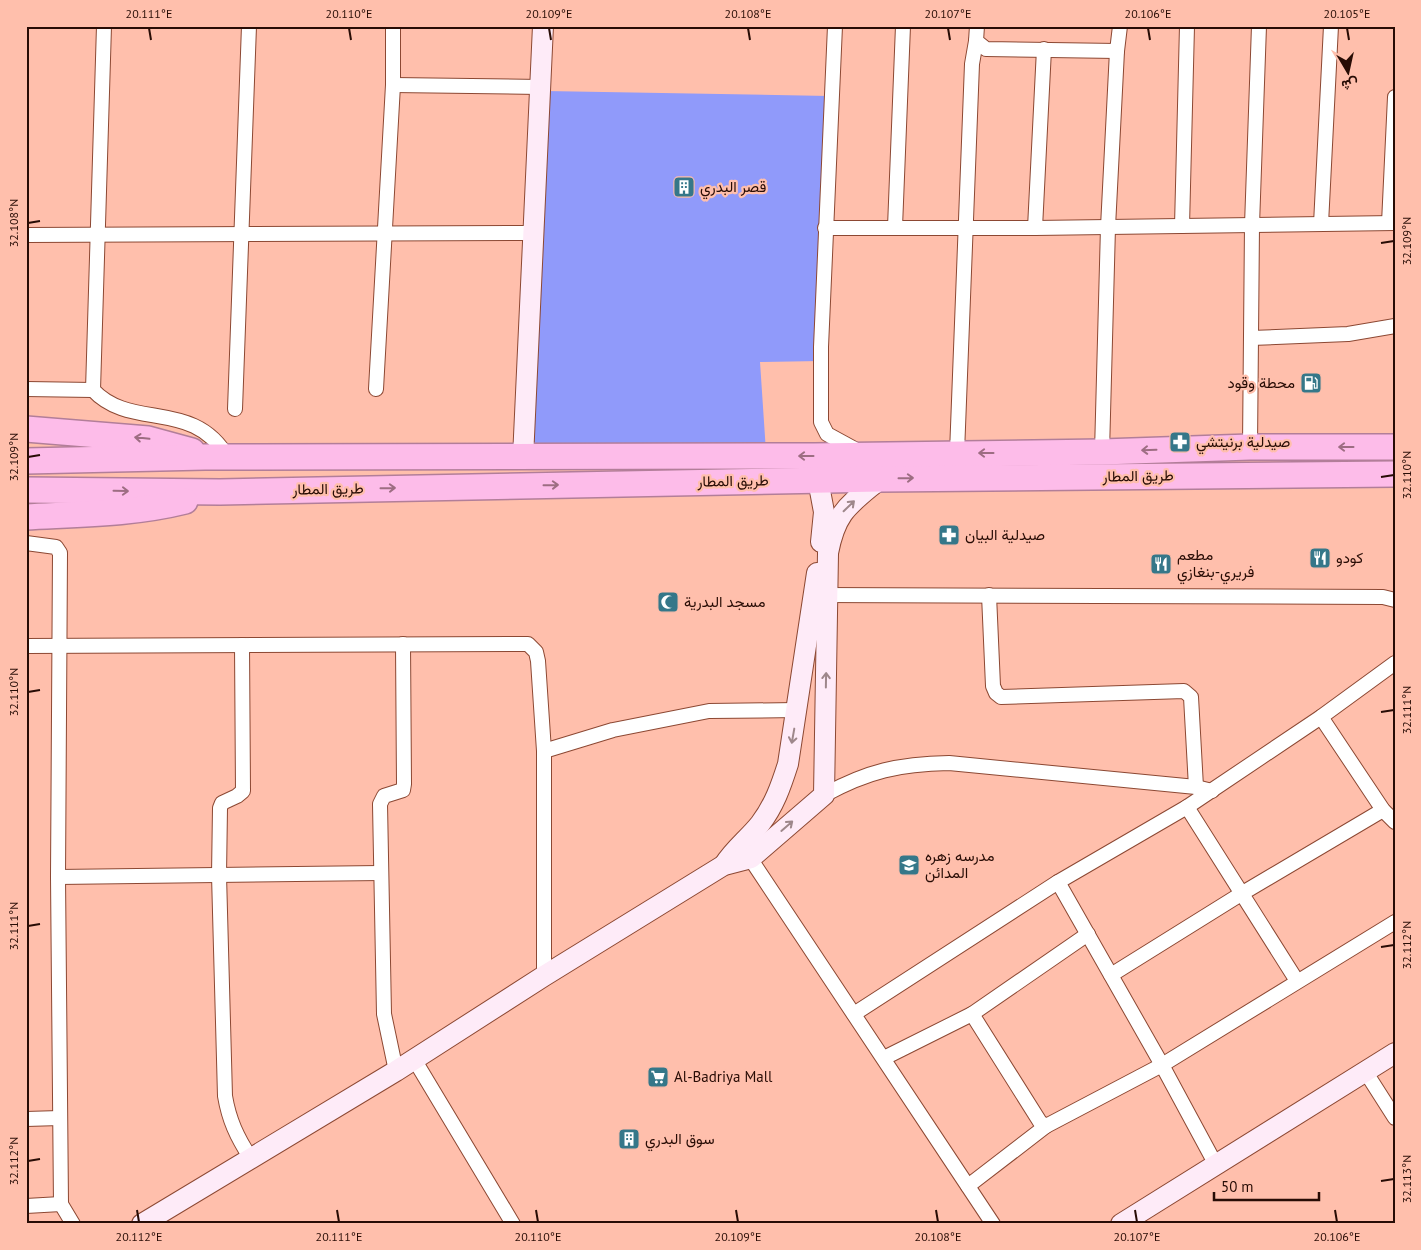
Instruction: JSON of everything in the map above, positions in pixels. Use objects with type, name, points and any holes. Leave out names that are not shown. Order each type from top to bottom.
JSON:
[{"type":"highway","points":[[26,429],[148,439],[216,458]]},
{"type":"highway","name":"طريق المطار","points":[[26,461],[216,458],[865,455],[1102,452],[1250,447],[1395,447]]},
{"type":"highway","name":"طريق المطار","points":[[26,490],[220,492],[880,479],[1395,474]]},
{"type":"highway","points":[[26,518],[149,509],[220,492]]},
{"type":"main road","points":[[523,458],[543,26]]},
{"type":"main road","points":[[746,851],[768,814],[781,786],[788,764],[833,528],[847,507],[880,479]]},
{"type":"main road","points":[[142,1224],[250,1157],[396,1071],[544,976],[724,865],[824,795],[821,595],[824,522],[818,480]]},
{"type":"main road","points":[[1121,1224],[1395,1053]]},
{"type":"street","points":[[93,390],[96,235],[104,26]]},
{"type":"street","points":[[235,409],[249,26]]},
{"type":"street","points":[[376,389],[393,85],[393,26]]},
{"type":"street","points":[[835,26],[826,228],[821,422],[824,429],[832,437],[865,455]]},
{"type":"street","points":[[895,227],[903,26]]},
{"type":"street","points":[[957,453],[972,64],[976,41],[976,26]]},
{"type":"street","points":[[1102,452],[1108,227],[1120,26]]},
{"type":"street","points":[[1182,226],[1187,26]]},
{"type":"street","points":[[1250,447],[1252,225],[1259,26]]},
{"type":"street","points":[[1321,224],[1331,26]]},
{"type":"street","points":[[976,41],[980,46],[991,49],[1117,52]]},
{"type":"street","points":[[1034,228],[1044,49]]},
{"type":"street","points":[[393,85],[540,87]]},
{"type":"street","points":[[826,228],[1034,228],[1392,223],[1395,98]]},
{"type":"street","points":[[26,235],[533,233]]},
{"type":"street","points":[[1251,338],[1348,334],[1395,326]]},
{"type":"street","points":[[26,389],[93,390],[108,405],[196,425],[213,436],[216,458]]},
{"type":"street","points":[[26,543],[59,549],[58,878],[61,1204],[73,1224]]},
{"type":"street","points":[[821,595],[1383,597],[1395,600]]},
{"type":"street","points":[[989,595],[993,686],[996,693],[1001,697],[1184,691],[1191,697],[1196,786]]},
{"type":"street","points":[[396,1071],[384,1014],[381,873],[382,800],[384,796],[403,790],[404,784],[403,644]]},
{"type":"street","points":[[26,646],[528,644],[536,652],[538,661],[544,751],[544,976]]},
{"type":"street","points":[[242,645],[243,791],[222,803],[220,808],[218,875],[225,1096],[228,1116],[236,1135],[250,1157]]},
{"type":"street","points":[[854,1014],[1058,882],[1212,791],[1321,717],[1395,663]]},
{"type":"street","points":[[544,751],[613,730],[709,710],[798,710]]},
{"type":"street","points":[[1321,717],[1383,810],[1395,822]]},
{"type":"street","points":[[824,795],[854,779],[881,770],[916,764],[949,763],[1196,786],[1212,791]]},
{"type":"street","points":[[1187,807],[1297,981]]},
{"type":"street","points":[[1112,975],[1241,894],[1383,810]]},
{"type":"street","points":[[746,851],[993,1224]]},
{"type":"street","points":[[58,878],[381,873]]},
{"type":"street","points":[[1058,882],[1112,975],[1216,1165]]},
{"type":"street","points":[[968,1186],[1046,1126],[1162,1065],[1395,922]]},
{"type":"street","points":[[884,1058],[972,1014],[1088,934]]},
{"type":"street","points":[[972,1014],[1040,1122],[1046,1126]]},
{"type":"street","points":[[414,1059],[513,1224]]},
{"type":"street","points":[[1365,1071],[1395,1118]]},
{"type":"street","points":[[26,1119],[60,1118]]},
{"type":"street","points":[[26,1206],[61,1204]]},
{"type":"shaded area","points":[[545,91],[829,96],[820,361],[760,362],[766,452],[526,454]]},
{"type":"place","name":"قصر البدري","points":[[684,187]]},
{"type":"place","name":"محطة وقود","points":[[1311,383]]},
{"type":"place","name":"صيدلية برنيتشي","points":[[1180,442]]},
{"type":"place","name":"صيدلية البيان","points":[[949,535]]},
{"type":"place","name":"كودو","points":[[1320,558]]},
{"type":"place","name":"مطعم فريري-بنغازي","points":[[1161,564]]},
{"type":"place","name":"مسجد البدرية","points":[[668,602]]},
{"type":"place","name":"مدرسه زهره المدائن","points":[[909,865]]},
{"type":"place","name":"Al-Badriya Mall","points":[[658,1077]]},
{"type":"place","name":"سوق البدري","points":[[629,1139]]}]
